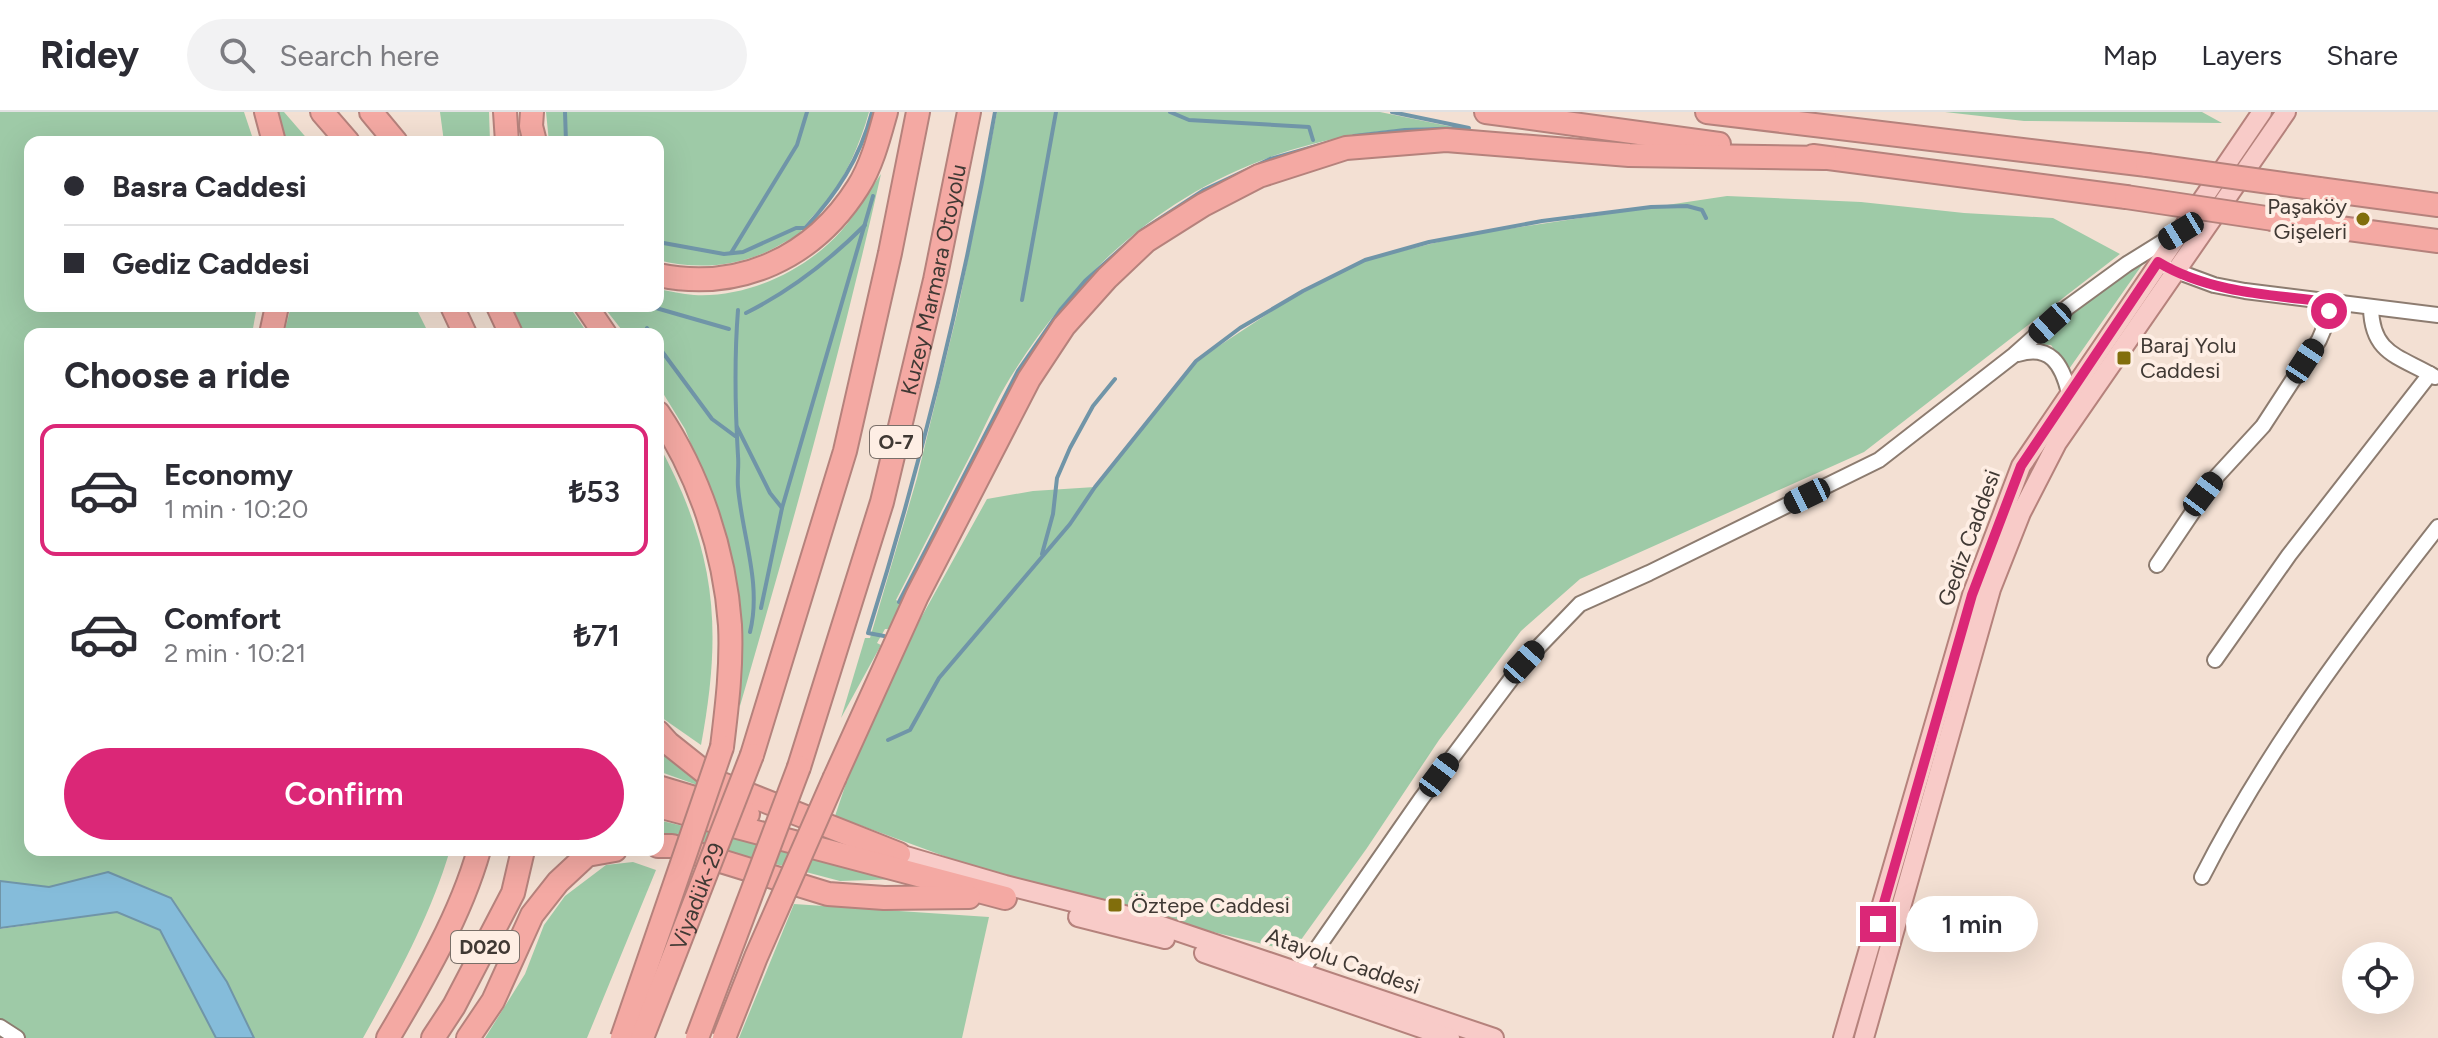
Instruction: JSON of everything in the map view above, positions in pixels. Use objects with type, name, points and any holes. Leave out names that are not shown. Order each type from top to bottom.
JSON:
[{"type":"highway","points":[[266,112],[272,136]]},
{"type":"highway","points":[[322,112],[343,136]]},
{"type":"highway","points":[[371,112],[391,136]]},
{"type":"highway","points":[[505,112],[507,136]]},
{"type":"highway","points":[[532,112],[534,136]]},
{"type":"highway","points":[[664,276],[701,281],[749,273],[778,262],[806,246],[835,218],[859,185],[876,147],[886,112]]},
{"type":"highway","name":"Viyadük-29","points":[[642,1038],[752,755],[845,451],[918,112]]},
{"type":"highway","name":"Kuzey Marmara Otoyolu","points":[[697,1038],[799,767],[882,502],[935,280],[969,112]]},
{"type":"highway","points":[[1486,112],[2438,241]]},
{"type":"highway","points":[[1707,112],[2147,165],[2438,205]]},
{"type":"highway","points":[[1764,112],[1882,133]]},
{"type":"highway","points":[[724,1038],[756,957],[917,596],[992,447],[1037,366],[1064,326],[1146,241],[1203,205],[1259,176],[1346,148],[1446,140],[1629,155],[1825,158]]},
{"type":"highway","points":[[622,1038],[722,747],[729,688],[730,627],[726,586],[716,544],[697,490],[674,437],[664,422]]},
{"type":"highway","points":[[664,739],[717,782],[899,854]]},
{"type":"highway","points":[[664,789],[861,847],[899,854]]},
{"type":"highway","points":[[664,808],[1005,898]]},
{"type":"highway","points":[[664,846],[828,894],[884,898],[1005,898]]},
{"type":"highway","points":[[388,1038],[428,970],[477,856]]},
{"type":"highway","name":"D020","points":[[433,1038],[454,1006],[513,893],[522,856]]},
{"type":"highway","points":[[468,1038],[493,1001],[532,915],[558,882],[586,856]]},
{"type":"main road","name":"Gediz Caddesi","points":[[1864,1038],[1991,589],[2021,513],[2057,443],[2166,267],[2181,231],[2262,112]]},
{"type":"main road","name":"Gediz Caddesi","points":[[1843,1038],[1972,595],[2021,466],[2069,393],[2286,112]]},
{"type":"main road","name":"Atayolu Caddesi","points":[[899,854],[1144,920],[1297,977],[1413,1032],[1450,1038]]},
{"type":"main road","name":"Atayolu Caddesi","points":[[1005,898],[1163,938],[1494,1038]]},
{"type":"street","points":[[1297,977],[1421,799],[1524,662],[1580,604],[1879,460],[2014,355],[2068,307],[2127,264],[2181,231]]},
{"type":"street","points":[[2166,267],[2214,285],[2438,315]]},
{"type":"street","points":[[2157,565],[2217,476],[2263,426],[2319,340],[2328,319],[2330,302]]},
{"type":"street","points":[[2215,660],[2289,555],[2434,377],[2381,344],[2371,328],[2371,308]]},
{"type":"street","points":[[2014,355],[2044,351],[2061,369],[2069,393]]},
{"type":"street","points":[[2202,877],[2231,820],[2309,698],[2438,527]]},
{"type":"street","points":[[0,1027],[17,1038]]},
{"type":"green space","points":[[0,112],[244,112],[252,136],[24,136],[24,312],[256,312],[253,328],[24,328],[24,856],[448,856],[423,923],[363,1038],[254,1038],[227,982],[171,898],[108,872],[49,887],[0,881]]},
{"type":"green space","points":[[277,112],[284,112],[305,136],[283,136]]},
{"type":"green space","points":[[440,112],[489,112],[490,136],[443,136]]},
{"type":"green space","points":[[546,112],[869,112],[841,180],[799,234],[754,257],[706,266],[664,261],[664,136],[548,136]]},
{"type":"green space","points":[[997,112],[1380,112],[1453,127],[1382,131],[1316,143],[1254,163],[1197,191],[1144,227],[1095,270],[1050,320],[1010,378],[896,600],[901,603],[889,629],[885,629],[877,643],[881,645],[841,718],[865,638],[870,638],[917,478],[958,309]]},
{"type":"green space","points":[[1945,112],[2202,112],[2222,123],[2024,121]]},
{"type":"green space","points":[[881,174],[832,374],[740,706],[739,602],[733,565],[724,526],[685,429],[664,395],[664,328],[620,328],[608,312],[664,312],[664,290],[714,295],[735,292],[775,279],[812,257],[847,223]]},
{"type":"green space","points":[[1727,196],[1861,202],[1964,213],[2053,218],[2120,254],[1864,452],[1580,579],[1521,631],[1439,740],[1298,944],[1275,947],[1172,922],[963,863],[835,816],[859,745],[906,645],[987,499],[1033,491],[1095,487],[1196,361],[1284,303],[1365,260],[1467,235]]},
{"type":"green space","points":[[2149,255],[2069,369],[2051,345],[2033,344],[2074,309]]},
{"type":"green space","points":[[290,312],[418,312],[426,328],[286,328]]},
{"type":"green space","points":[[513,312],[573,312],[584,328],[520,328]]},
{"type":"green space","points":[[664,455],[692,519],[710,590],[712,663],[701,745],[664,719]]},
{"type":"green space","points":[[664,753],[764,809],[664,773]]},
{"type":"green space","points":[[664,821],[903,879],[840,881],[664,835]]},
{"type":"green space","points":[[633,862],[656,870],[587,1038],[485,1038],[525,974],[544,925],[565,896],[606,865]]},
{"type":"green space","points":[[794,904],[989,917],[962,1038],[739,1038]]},
{"type":"green space","points":[[117,912],[160,930],[216,1038],[0,1038],[0,929]]},
{"type":"water","points":[[108,872],[171,898],[227,982],[254,1038],[216,1038],[160,930],[117,912],[0,928],[0,881],[49,887]]},
{"type":"waterway","points":[[565,112],[566,136]]},
{"type":"waterway","points":[[731,253],[797,145],[807,112]]},
{"type":"waterway","points":[[664,243],[724,254],[743,252],[796,228],[805,228],[846,174],[861,145],[872,112]]},
{"type":"waterway","points":[[884,636],[868,633],[940,374],[970,244],[995,112]]},
{"type":"waterway","points":[[1022,300],[1056,112]]},
{"type":"waterway","points":[[1170,112],[1189,120],[1309,127],[1313,140]]},
{"type":"waterway","points":[[1354,136],[1405,130],[1469,128],[1392,112]]},
{"type":"waterway","points":[[899,602],[1018,371],[1061,309],[1085,281],[1141,231],[1204,190],[1270,159],[1341,139]]},
{"type":"waterway","points":[[761,608],[782,508],[873,196]]},
{"type":"waterway","points":[[888,740],[910,730],[939,678],[1070,524],[1095,487],[1196,361],[1240,328],[1365,260],[1429,242],[1542,221],[1651,207],[1687,206],[1702,210],[1706,218]]},
{"type":"waterway","points":[[746,313],[809,274],[865,225]]},
{"type":"waterway","points":[[664,310],[729,329]]},
{"type":"waterway","points":[[738,310],[735,383],[738,483],[753,578],[750,632]]},
{"type":"waterway","points":[[664,354],[712,419],[735,436]]},
{"type":"waterway","points":[[1042,554],[1053,514],[1057,478],[1093,406],[1115,379]]},
{"type":"waterway","points":[[737,427],[770,493],[782,508]]},
{"type":"place","name":"Paşaköy Gişeleri","points":[[2363,219]]},
{"type":"place","name":"Baraj Yolu Caddesi","points":[[2124,358]]},
{"type":"place","name":"Öztepe Caddesi","points":[[1115,905]]},
{"type":"route","points":[[1878,924],[1972,595],[2021,466],[2158,262],[2214,285],[2330,302],[2329,311]]}]
